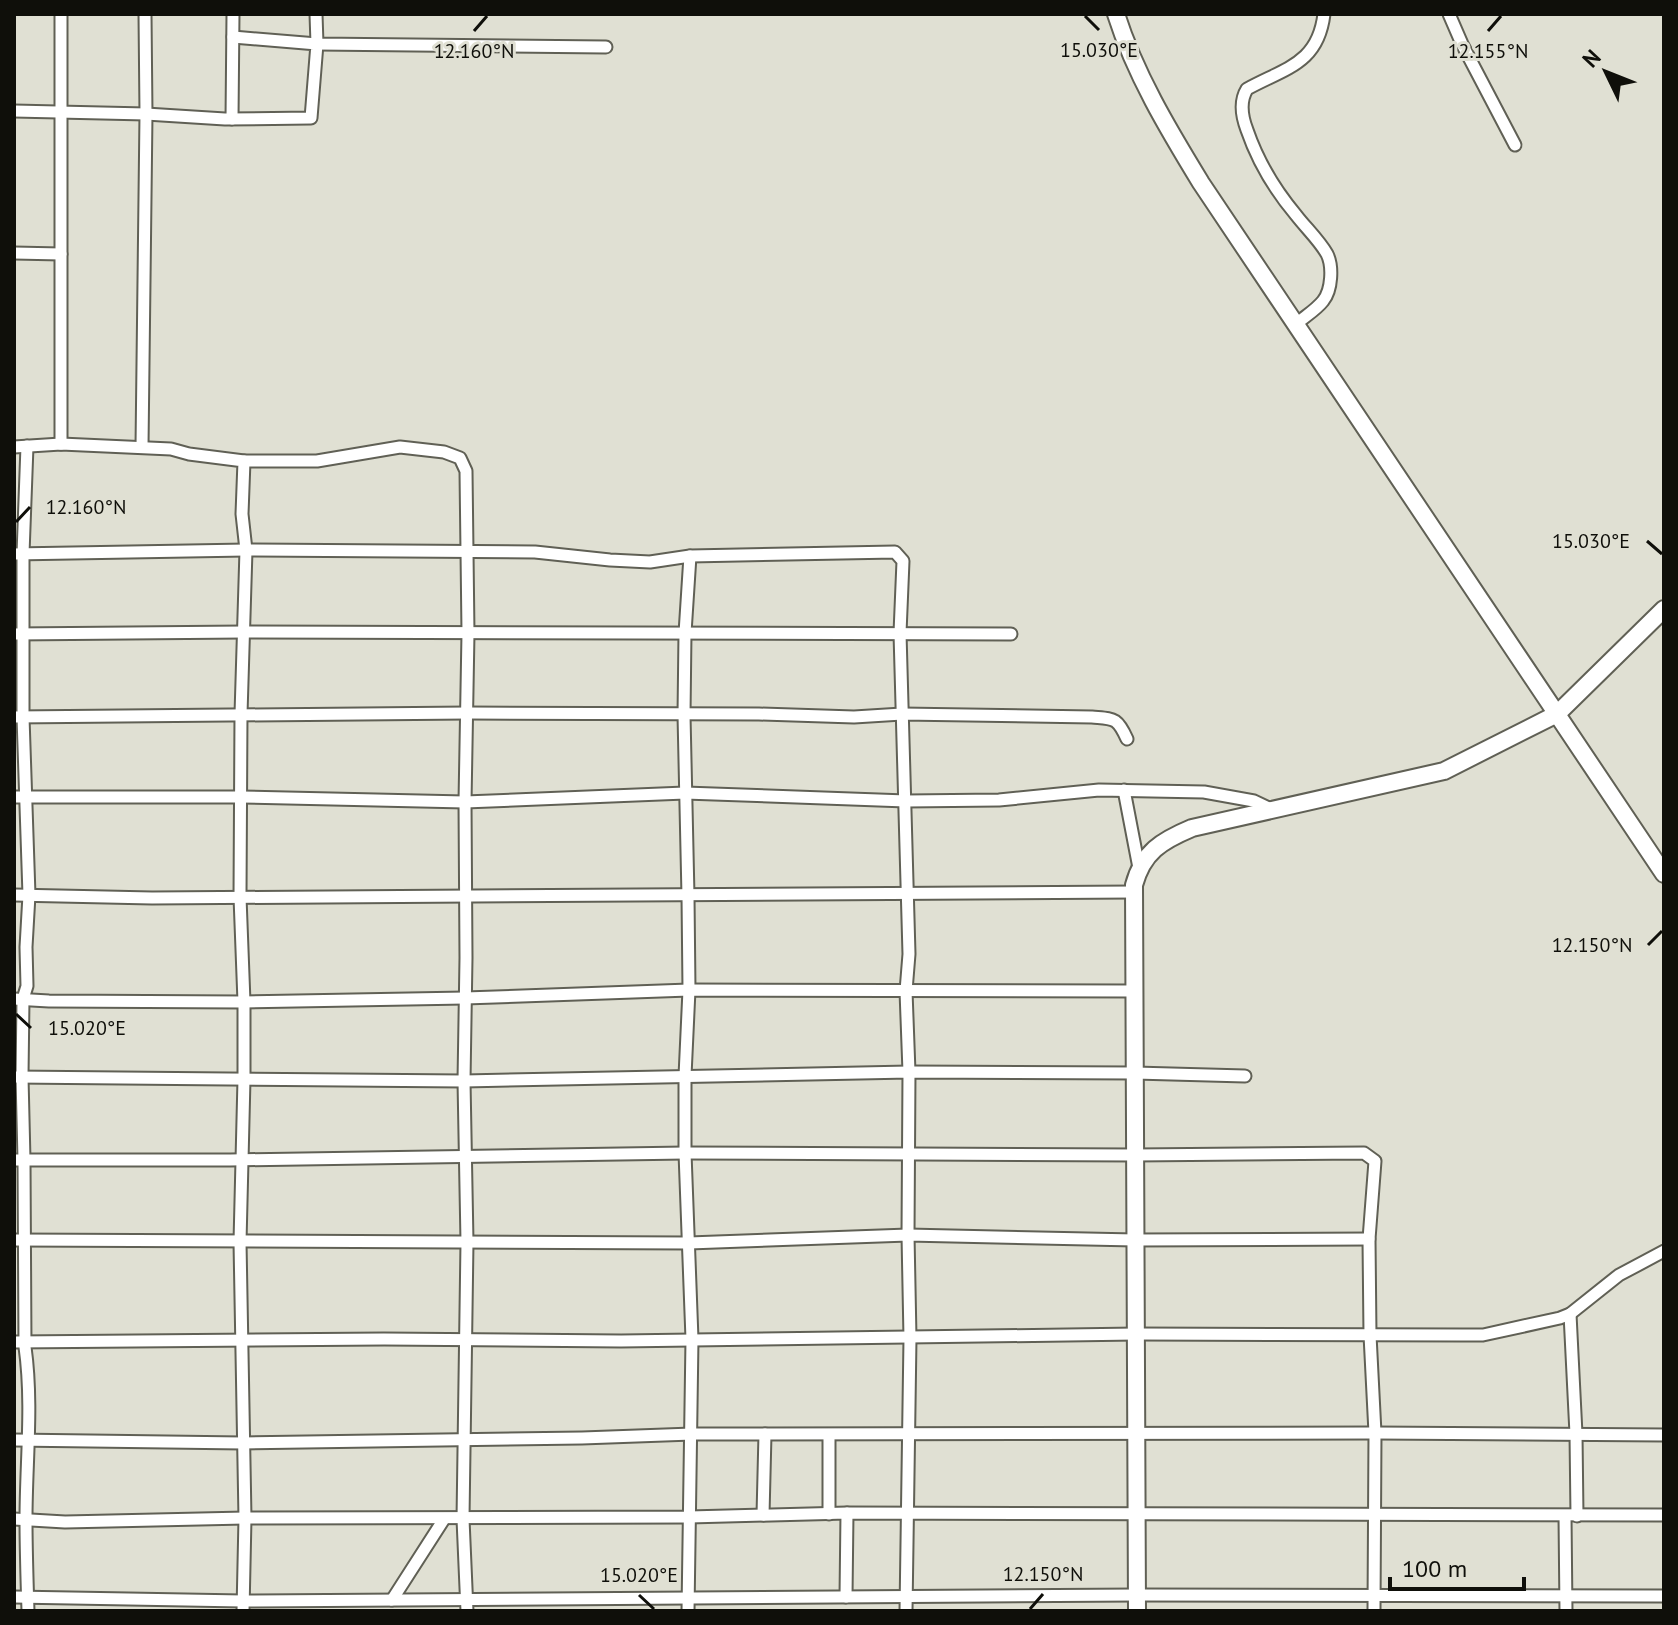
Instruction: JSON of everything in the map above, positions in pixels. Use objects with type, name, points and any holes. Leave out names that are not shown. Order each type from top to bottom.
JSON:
[{"type":"street","points":[[61,14],[61,444]]},
{"type":"street","points":[[142,447],[145,14]]},
{"type":"street","points":[[232,119],[233,14]]},
{"type":"street","points":[[14,111],[232,119],[311,118],[317,44],[316,14]]},
{"type":"street","points":[[1116,14],[1139,73],[1171,135],[1201,183],[1664,874]]},
{"type":"street","points":[[1449,14],[1515,145]]},
{"type":"street","points":[[1295,325],[1323,301],[1330,283],[1330,263],[1326,252],[1268,177],[1244,122],[1241,104],[1247,89],[1310,54],[1318,42],[1325,15]]},
{"type":"street","points":[[233,37],[317,44],[606,47]]},
{"type":"street","points":[[14,253],[61,254]]},
{"type":"street","points":[[14,447],[61,444],[142,447],[244,461],[317,461],[400,447],[444,452],[460,458],[466,471],[468,713],[464,1081],[467,1242],[463,1440],[466,1605]]},
{"type":"street","points":[[27,446],[18,554],[18,717],[27,797],[29,895],[27,986],[18,999],[18,1077],[19,1342],[27,1364],[28,1440],[20,1519],[28,1611]]},
{"type":"street","points":[[243,1606],[245,1518],[240,1242],[244,1002],[240,897],[246,550],[242,514],[244,461]]},
{"type":"street","points":[[18,554],[246,550],[467,551],[535,552],[650,562],[690,556],[895,552],[903,561],[900,633],[909,954],[906,991],[910,1338],[906,1611]]},
{"type":"street","points":[[688,1611],[692,1339],[685,1153],[689,990],[684,715],[690,556]]},
{"type":"street","points":[[1139,868],[1150,853],[1169,838],[1192,828],[1444,771],[1557,714],[1664,609]]},
{"type":"street","points":[[18,634],[1011,634]]},
{"type":"street","points":[[18,717],[468,713],[854,717],[902,714],[1113,719],[1121,726],[1127,739]]},
{"type":"street","points":[[14,797],[241,797],[465,802],[685,793],[906,801],[999,800],[1124,790],[1204,792],[1254,801],[1273,810]]},
{"type":"street","points":[[1124,790],[1139,868],[1134,892],[1137,1603]]},
{"type":"street","points":[[14,895],[152,898],[1134,892]]},
{"type":"street","points":[[18,999],[244,1002],[689,990],[1134,991]]},
{"type":"street","points":[[18,1077],[464,1081],[909,1072],[1245,1076]]},
{"type":"street","points":[[19,1160],[685,1153],[1364,1153],[1375,1161],[1369,1239],[1375,1433],[1374,1611]]},
{"type":"street","points":[[19,1240],[689,1243],[908,1235],[1135,1240],[1369,1239]]},
{"type":"street","points":[[19,1342],[621,1341],[1136,1334],[1483,1335],[1570,1314],[1619,1275],[1664,1251]]},
{"type":"street","points":[[1566,1611],[1576,1434],[1570,1314]]},
{"type":"street","points":[[14,1440],[243,1443],[692,1434],[1664,1435]]},
{"type":"street","points":[[763,1515],[765,1434]]},
{"type":"street","points":[[829,1435],[829,1514]]},
{"type":"street","points":[[20,1519],[65,1522],[847,1513],[1664,1515]]},
{"type":"street","points":[[846,1597],[847,1513]]},
{"type":"street","points":[[392,1600],[444,1519]]},
{"type":"street","points":[[14,1597],[243,1606],[392,1600],[466,1605],[688,1597],[907,1597],[1137,1603],[1374,1597],[1664,1596]]}]
